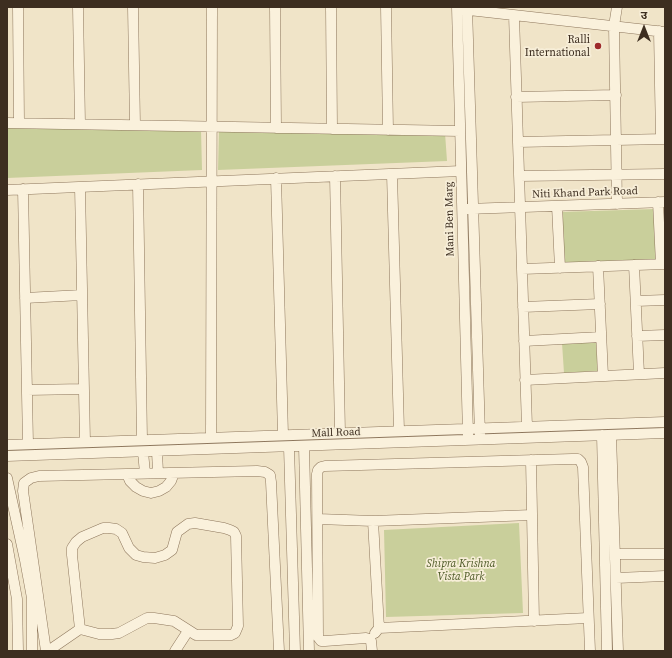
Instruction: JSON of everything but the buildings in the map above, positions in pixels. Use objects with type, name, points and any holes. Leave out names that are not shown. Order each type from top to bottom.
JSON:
[{"type":"street","points":[[18,7],[19,123]]},
{"type":"street","points":[[78,7],[80,124]]},
{"type":"street","points":[[133,7],[136,125]]},
{"type":"street","points":[[211,438],[212,7]]},
{"type":"street","points":[[275,7],[276,128]]},
{"type":"street","points":[[331,7],[332,129]]},
{"type":"street","points":[[386,7],[388,130]]},
{"type":"street","points":[[616,7],[614,26],[618,204]]},
{"type":"street","points":[[462,8],[662,31],[663,139],[518,142]]},
{"type":"street","name":"Mani Ben Marg","points":[[462,8],[460,131],[468,440]]},
{"type":"street","name":"Mani Ben Marg","points":[[462,8],[473,209],[480,440]]},
{"type":"street","points":[[462,210],[520,208],[514,15]]},
{"type":"street","points":[[516,97],[616,95]]},
{"type":"street","points":[[7,123],[460,131]]},
{"type":"street","points":[[7,190],[461,171]]},
{"type":"street","points":[[392,174],[399,432]]},
{"type":"street","points":[[519,176],[665,174]]},
{"type":"street","points":[[335,176],[340,433]]},
{"type":"street","points":[[276,178],[283,435]]},
{"type":"street","points":[[138,184],[142,440]]},
{"type":"street","points":[[80,187],[85,442]]},
{"type":"street","points":[[23,189],[28,444]]},
{"type":"street","points":[[522,269],[663,264],[662,202]]},
{"type":"street","name":"Niti Khand Park Road","points":[[527,427],[520,208],[662,202]]},
{"type":"street","points":[[557,206],[560,268]]},
{"type":"street","points":[[634,265],[639,374]]},
{"type":"street","points":[[598,266],[603,376]]},
{"type":"street","points":[[25,298],[82,295]]},
{"type":"street","points":[[636,301],[665,300]]},
{"type":"street","points":[[523,307],[600,304]]},
{"type":"street","points":[[637,336],[665,335]]},
{"type":"street","points":[[524,341],[601,337]]},
{"type":"street","points":[[525,380],[665,373]]},
{"type":"street","points":[[27,390],[84,389]]},
{"type":"street","name":"Mall Road","points":[[7,445],[665,422]]},
{"type":"street","name":"Mall Road","points":[[7,456],[665,433]]},
{"type":"street","points":[[607,435],[615,554],[618,651]]},
{"type":"street","points":[[607,435],[607,651]]},
{"type":"street","points":[[304,446],[309,651]]},
{"type":"street","points":[[289,447],[295,651]]},
{"type":"street","points":[[157,451],[158,473]]},
{"type":"street","points":[[142,452],[145,473]]},
{"type":"street","points":[[370,639],[321,641],[318,637],[318,470],[325,466],[572,458],[578,459],[582,462],[590,651]]},
{"type":"street","points":[[530,460],[534,620]]},
{"type":"street","points":[[80,629],[72,548],[82,537],[103,528],[116,529],[122,533],[130,548],[136,555],[155,558],[165,555],[172,550],[177,532],[188,524],[195,523],[230,530],[234,532],[236,536],[238,626],[235,633],[231,635],[198,636],[192,634],[174,621],[147,618],[119,633],[99,634],[80,629],[47,651],[23,491],[24,483],[31,478],[39,476],[257,471],[265,472],[270,475],[272,482],[279,651]]},
{"type":"street","points":[[128,474],[130,481],[136,487],[151,493],[166,487],[171,481],[174,473]]},
{"type":"street","points":[[7,478],[32,598],[32,651]]},
{"type":"street","points":[[318,519],[374,521],[532,515]]},
{"type":"street","points":[[372,651],[370,639],[378,628],[374,521]]},
{"type":"street","points":[[7,544],[17,599],[18,651]]},
{"type":"street","points":[[615,554],[665,554]]},
{"type":"street","points":[[616,578],[665,576]]},
{"type":"street","points":[[378,628],[588,618]]},
{"type":"street","points":[[175,651],[188,631]]},
{"type":"green space","points":[[7,128],[201,130],[202,170],[7,178]]},
{"type":"green space","points":[[219,130],[445,133],[447,161],[218,170]]},
{"type":"green space","points":[[655,209],[657,259],[562,263],[560,212]]},
{"type":"green space","points":[[596,341],[598,371],[564,373],[562,343]]},
{"type":"green space","name":"Shipra Krishna Vista Park","points":[[519,523],[523,613],[386,617],[384,530]]},
{"type":"place","name":"Ralli International","points":[[598,46]]}]
